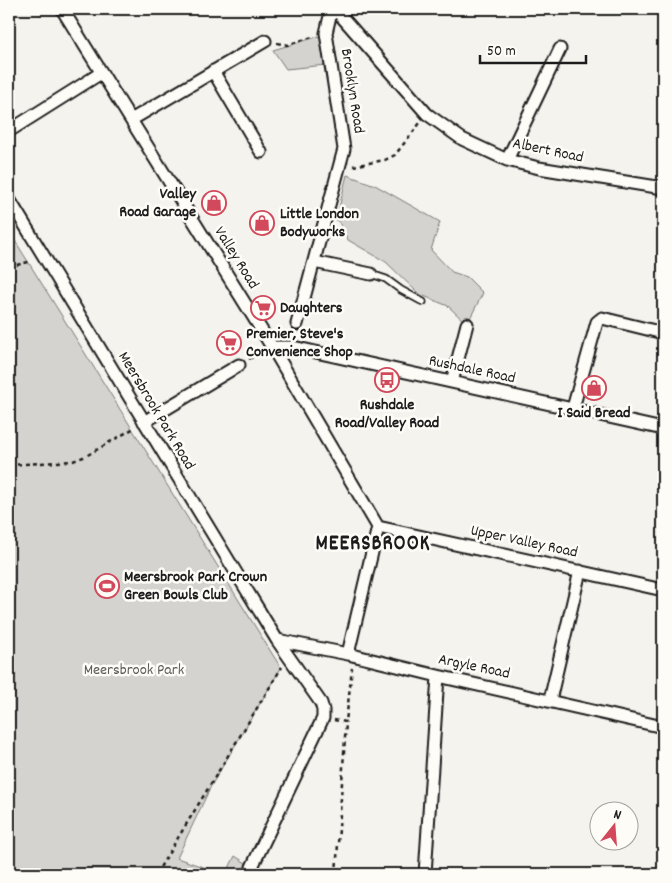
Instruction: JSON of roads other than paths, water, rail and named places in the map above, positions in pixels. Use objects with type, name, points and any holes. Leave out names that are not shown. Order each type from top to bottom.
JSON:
[{"type":"street","name":"Valley Road","points":[[62,9],[272,347],[378,527]]},
{"type":"street","name":"Brooklyn Road","points":[[297,324],[344,149],[326,33],[330,16],[336,9]]},
{"type":"street","name":"Albert Road","points":[[336,9],[427,114],[462,139],[507,160],[539,168],[663,188]]},
{"type":"street","points":[[131,120],[265,41]]},
{"type":"street","points":[[507,160],[560,49]]},
{"type":"street","points":[[213,71],[261,152]]},
{"type":"street","points":[[9,131],[101,73]]},
{"type":"street","name":"Meersbrook Park Road","points":[[9,199],[277,640],[323,710],[323,718],[252,867]]},
{"type":"street","points":[[314,262],[371,274]]},
{"type":"street","points":[[573,408],[597,322],[602,318],[663,332]]},
{"type":"street","points":[[452,382],[467,324]]},
{"type":"street","name":"Rushdale Road","points":[[272,347],[293,347],[663,429]]},
{"type":"street","points":[[144,422],[239,365]]},
{"type":"street","points":[[348,654],[378,527]]},
{"type":"street","name":"Upper Valley Road","points":[[378,527],[663,590]]},
{"type":"street","points":[[550,700],[580,571]]},
{"type":"street","name":"Argyle Road","points":[[277,640],[348,654],[663,727]]},
{"type":"street","points":[[424,874],[438,676]]},
{"type":"lane","points":[[371,274],[386,279],[423,302]]},
{"type":"place","name":"Valley Road Garage","points":[[214,203]]},
{"type":"place","name":"Little London Bodyworks","points":[[262,223]]},
{"type":"place","name":"Daughters","points":[[263,308]]},
{"type":"place","name":"Premier, Steve's Convenience Shop","points":[[229,343]]},
{"type":"place","name":"Rushdale Road/Valley Road","points":[[387,380]]},
{"type":"place","name":"I Said Bread","points":[[594,388]]},
{"type":"place","name":"Meersbrook Park Crown Green Bowls Club","points":[[107,586]]},
{"type":"district","name":"MEERSBROOK","points":[[373,545]]},
{"type":"park label","name":"Meersbrook Park","points":[[134,670]]}]
